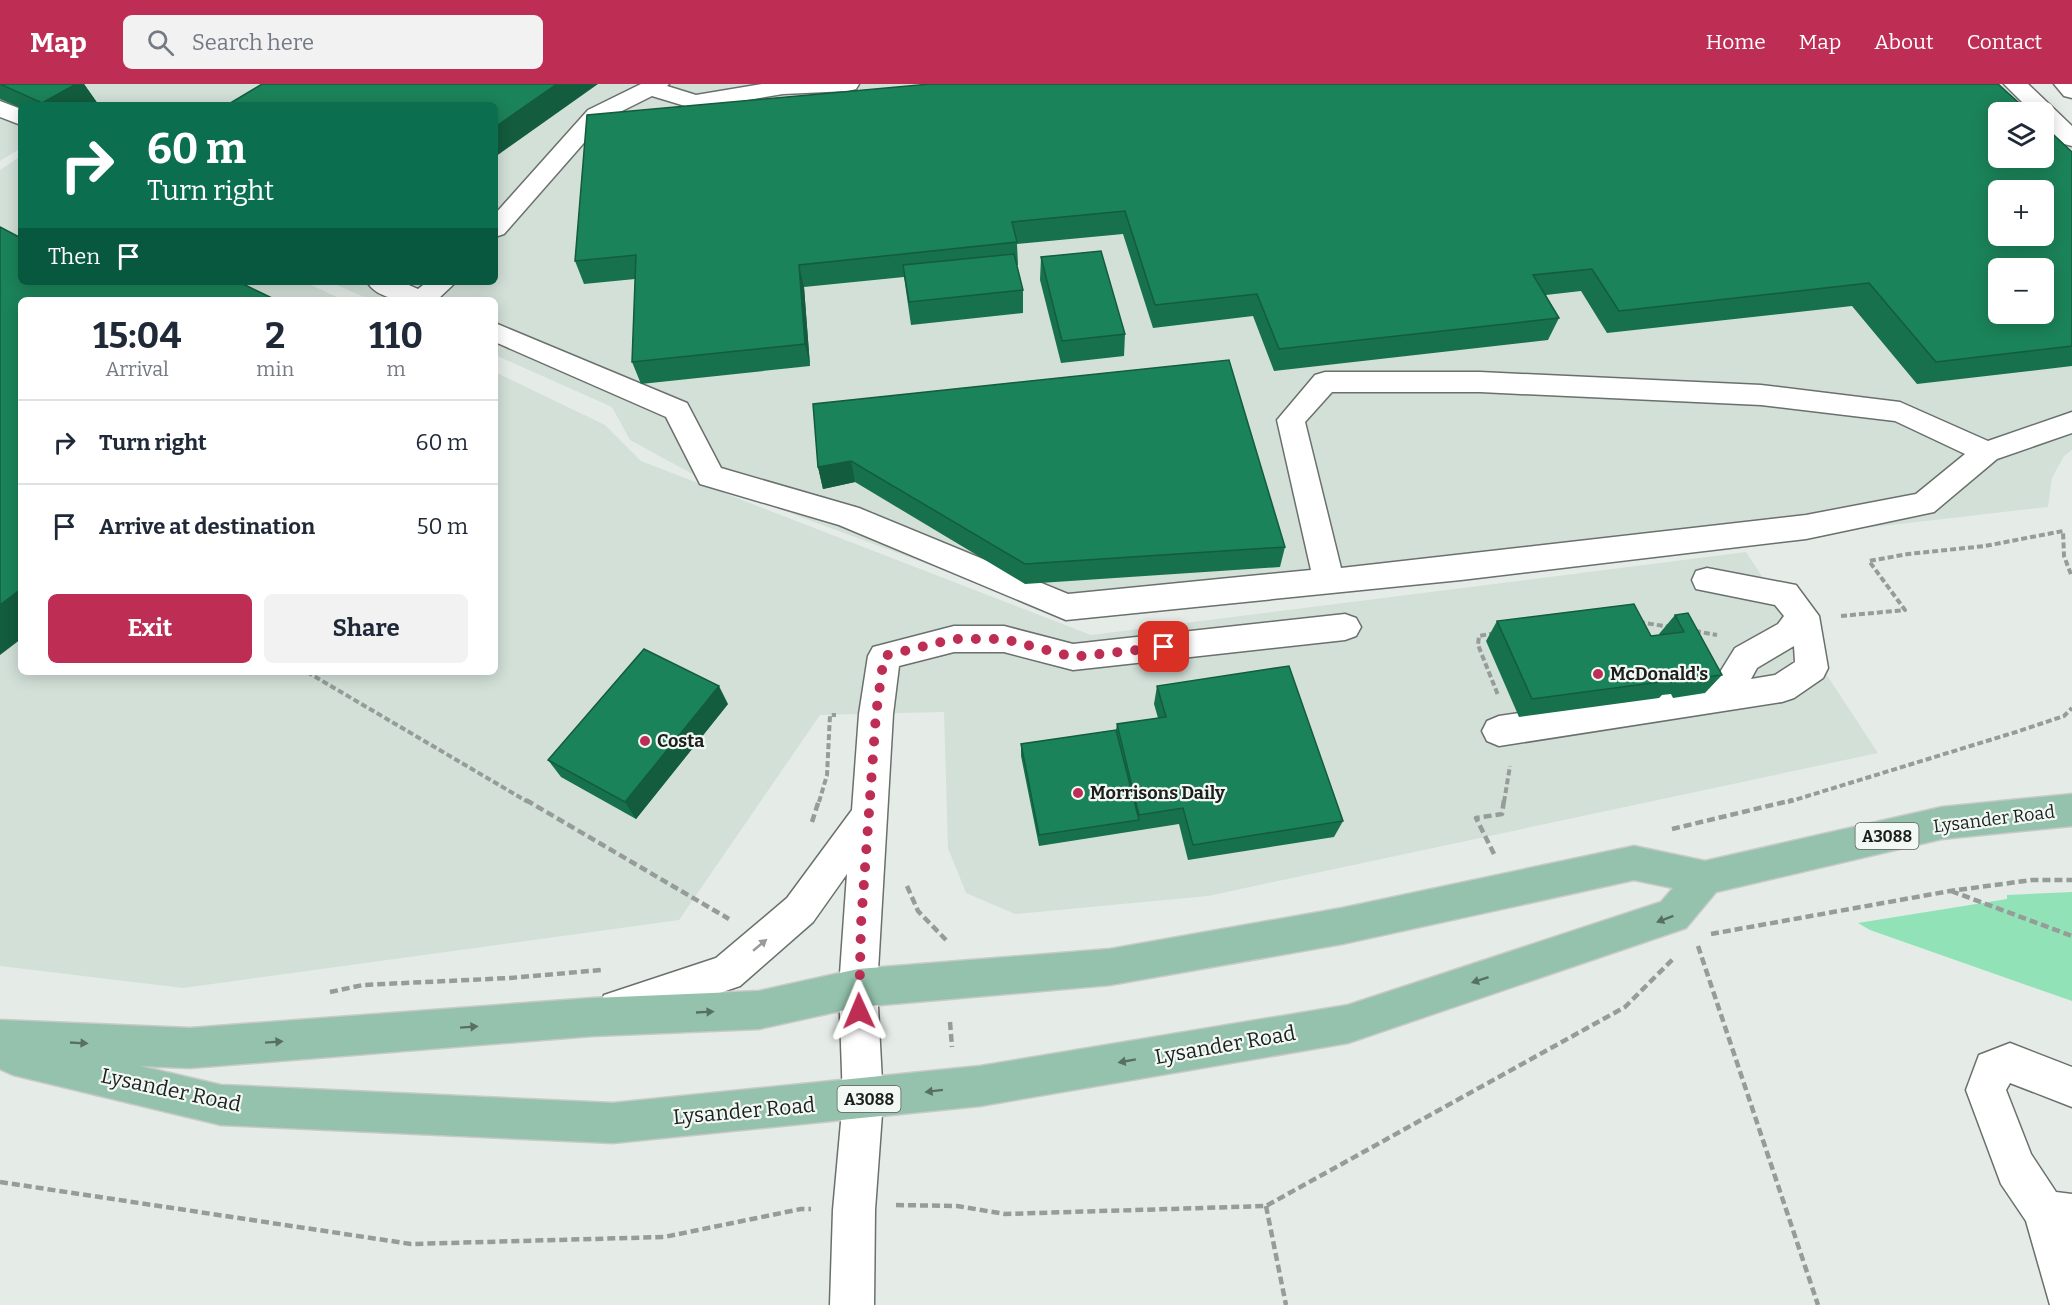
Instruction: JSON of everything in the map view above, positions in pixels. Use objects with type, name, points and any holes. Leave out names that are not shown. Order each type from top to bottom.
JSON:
[{"type":"main road","name":"Lysander Road","points":[[0,1040],[190,1048],[593,1017],[759,1010],[858,988],[1110,967],[1342,926],[1634,863],[1705,878],[1942,823],[2072,810]]},
{"type":"main road","name":"Lysander Road","points":[[0,1052],[221,1105],[613,1123],[863,1100],[980,1086],[1348,1024],[1673,916],[1705,878]]},
{"type":"street","points":[[498,226],[596,115],[654,86],[695,102],[783,87],[848,84]]},
{"type":"street","points":[[2065,84],[2072,91]]},
{"type":"street","points":[[2006,87],[2015,102]]},
{"type":"street","points":[[2006,87],[2072,139]]},
{"type":"street","points":[[0,108],[18,117]]},
{"type":"street","points":[[2054,142],[2072,159]]},
{"type":"street","points":[[387,285],[413,297]]},
{"type":"street","points":[[424,297],[439,285]]},
{"type":"street","points":[[498,333],[677,410],[710,476],[848,516],[1066,607],[1461,568],[1806,527],[1924,504],[1987,452],[2072,422]]},
{"type":"street","points":[[1329,581],[1291,420],[1325,382],[1480,382],[1761,396],[1900,412],[1987,452]]},
{"type":"street","points":[[1505,744],[1722,697],[1782,688],[1812,668],[1809,639],[1803,616],[1785,594],[1707,580]]},
{"type":"street","points":[[1722,697],[1746,658],[1789,633],[1803,616]]},
{"type":"street","points":[[852,1305],[854,1210],[863,1100],[858,988],[876,714],[884,656],[954,639],[1004,639],[1073,657],[1345,627]]},
{"type":"street","points":[[593,1017],[727,973],[800,910],[869,814]]},
{"type":"street","points":[[2072,1087],[2010,1063],[1993,1070],[1986,1090],[2016,1169],[2058,1213],[2072,1305]]},
{"type":"path","points":[[1803,616],[1851,616],[1905,610],[1869,561],[1908,554],[1985,546],[2062,531],[2064,556],[2072,577]]},
{"type":"path","points":[[1636,621],[1681,629]]},
{"type":"path","points":[[1692,631],[1725,636]]},
{"type":"path","points":[[1499,696],[1478,645],[1479,636],[1502,633]]},
{"type":"path","points":[[312,675],[731,920],[723,926]]},
{"type":"path","points":[[1670,829],[1844,785],[2064,716],[2072,708]]},
{"type":"path","points":[[810,830],[827,775],[830,715]]},
{"type":"path","points":[[1498,863],[1476,818],[1502,814],[1505,744]]},
{"type":"path","points":[[905,880],[918,911],[945,939],[954,943]]},
{"type":"path","points":[[1706,934],[1950,891],[2032,880],[2072,880]]},
{"type":"path","points":[[1950,891],[2072,936]]},
{"type":"path","points":[[1694,937],[1818,1305]]},
{"type":"path","points":[[0,1182],[411,1244],[664,1237],[801,1209],[854,1210],[912,1205],[957,1206],[1005,1214],[1266,1206],[1625,1007],[1679,952]]},
{"type":"path","points":[[328,993],[363,985],[510,978],[612,969]]},
{"type":"path","points":[[1266,1206],[1286,1305]]},
{"type":"shaded area","points":[[0,84],[2001,84],[2022,102],[1988,102],[1988,168],[2054,168],[2054,131],[2072,148],[2072,450],[2064,456],[2052,478],[2048,507],[1075,619],[707,482],[630,440],[612,407],[498,356],[498,297],[364,297],[337,285],[498,285],[498,102],[18,102],[18,150],[0,161]]},
{"type":"shaded area","points":[[18,158],[18,285],[311,285],[337,297],[18,297],[18,675],[498,675],[498,373],[605,425],[641,461],[1091,635],[1746,552],[1878,753],[1208,896],[1015,914],[966,893],[948,848],[944,712],[820,715],[679,920],[183,988],[0,966],[0,170]]},
{"type":"green space","points":[[2072,892],[2072,1001],[1870,930],[1858,923],[2007,899],[2007,895]]},
{"type":"building","points":[[0,84],[76,84],[40,102]]},
{"type":"building","points":[[262,84],[557,84],[498,125],[498,102],[232,102]]},
{"type":"building","points":[[930,84],[1998,84],[2018,102],[1988,102],[1988,168],[2054,168],[2054,135],[2072,152],[2072,346],[1936,362],[1869,283],[1619,311],[1592,269],[1533,275],[1559,318],[1279,349],[1257,294],[1155,305],[1125,211],[1012,222],[1017,242],[799,265],[805,344],[632,362],[636,255],[575,261],[587,115]]},
{"type":"building","points":[[0,227],[18,236],[18,285],[245,285],[270,297],[18,297],[18,591],[0,605]]},
{"type":"building","points":[[1101,251],[1125,334],[1062,341],[1041,257]]},
{"type":"building","points":[[1014,254],[1023,290],[909,302],[903,265]]},
{"type":"building","points":[[1229,360],[1285,547],[1025,564],[851,461],[818,467],[813,404]]},
{"type":"building","name":"McDonald's","points":[[1634,604],[1651,636],[1684,632],[1675,615],[1688,613],[1722,675],[1689,679],[1688,675],[1674,677],[1675,680],[1532,699],[1497,621]]},
{"type":"building","name":"Costa","points":[[644,649],[719,686],[625,802],[548,760]]},
{"type":"building","points":[[1289,666],[1343,821],[1193,845],[1183,808],[1139,815],[1117,724],[1166,717],[1157,686]]},
{"type":"building","name":"Morrisons Daily","points":[[1116,730],[1139,820],[1039,835],[1021,744]]},
{"type":"place","name":"McDonald's","points":[[1598,674]]},
{"type":"place","name":"Costa","points":[[645,741]]},
{"type":"place","name":"Morrisons Daily","points":[[1078,793]]},
{"type":"route","points":[[859,1011],[861,924],[876,714],[884,656],[954,639],[1004,639],[1073,657],[1164,647]]}]
